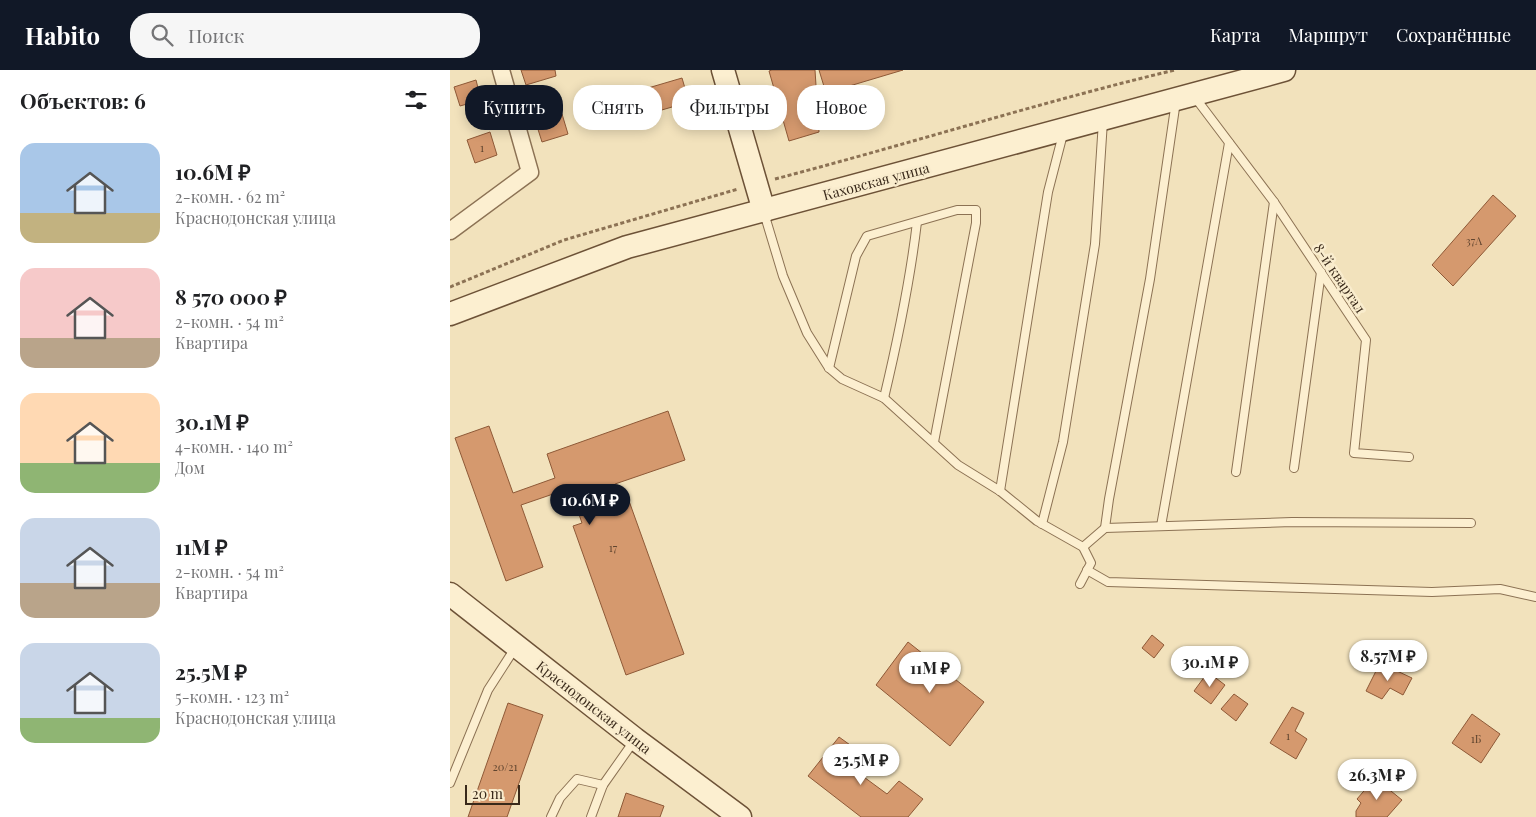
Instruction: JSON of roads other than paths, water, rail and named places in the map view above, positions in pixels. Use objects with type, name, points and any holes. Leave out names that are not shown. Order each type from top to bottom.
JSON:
[{"type":"main road","points":[[723,70],[764,211]]},
{"type":"main road","name":"Каховская улица","points":[[450,314],[627,247],[1284,70]]},
{"type":"main road","name":"Каховская улица","points":[[450,320],[472,305]]},
{"type":"main road","name":"Краснодонская улица","points":[[450,594],[635,739],[740,817]]},
{"type":"street","points":[[450,231],[530,172],[501,70]]},
{"type":"lane","points":[[1105,528],[1184,97]]},
{"type":"lane","name":"8-й квартал","points":[[1184,97],[1229,143],[1274,202],[1366,340],[1354,453],[1409,457]]},
{"type":"lane","points":[[1042,524],[1063,442],[1095,244],[1103,119]]},
{"type":"lane","points":[[1000,491],[1048,192],[1064,130]]},
{"type":"lane","points":[[1161,526],[1229,143]]},
{"type":"lane","points":[[1236,472],[1274,202]]},
{"type":"lane","points":[[829,368],[856,256],[867,236],[957,210],[976,210],[976,223],[934,442]]},
{"type":"lane","points":[[764,211],[784,276],[807,333],[829,368],[842,379],[884,398],[958,465],[1000,491],[1042,524],[1083,547],[1091,563],[1080,584]]},
{"type":"lane","points":[[884,398],[903,317],[917,222]]},
{"type":"lane","points":[[1294,468],[1321,272]]},
{"type":"lane","points":[[1083,547],[1105,528],[1292,522],[1471,523]]},
{"type":"lane","points":[[1087,570],[1108,582],[1432,592],[1500,589],[1536,597]]},
{"type":"lane","points":[[450,783],[488,690],[516,646]]},
{"type":"lane","points":[[591,817],[603,785],[635,739]]},
{"type":"lane","points":[[551,817],[560,798],[577,779],[603,785]]}]
